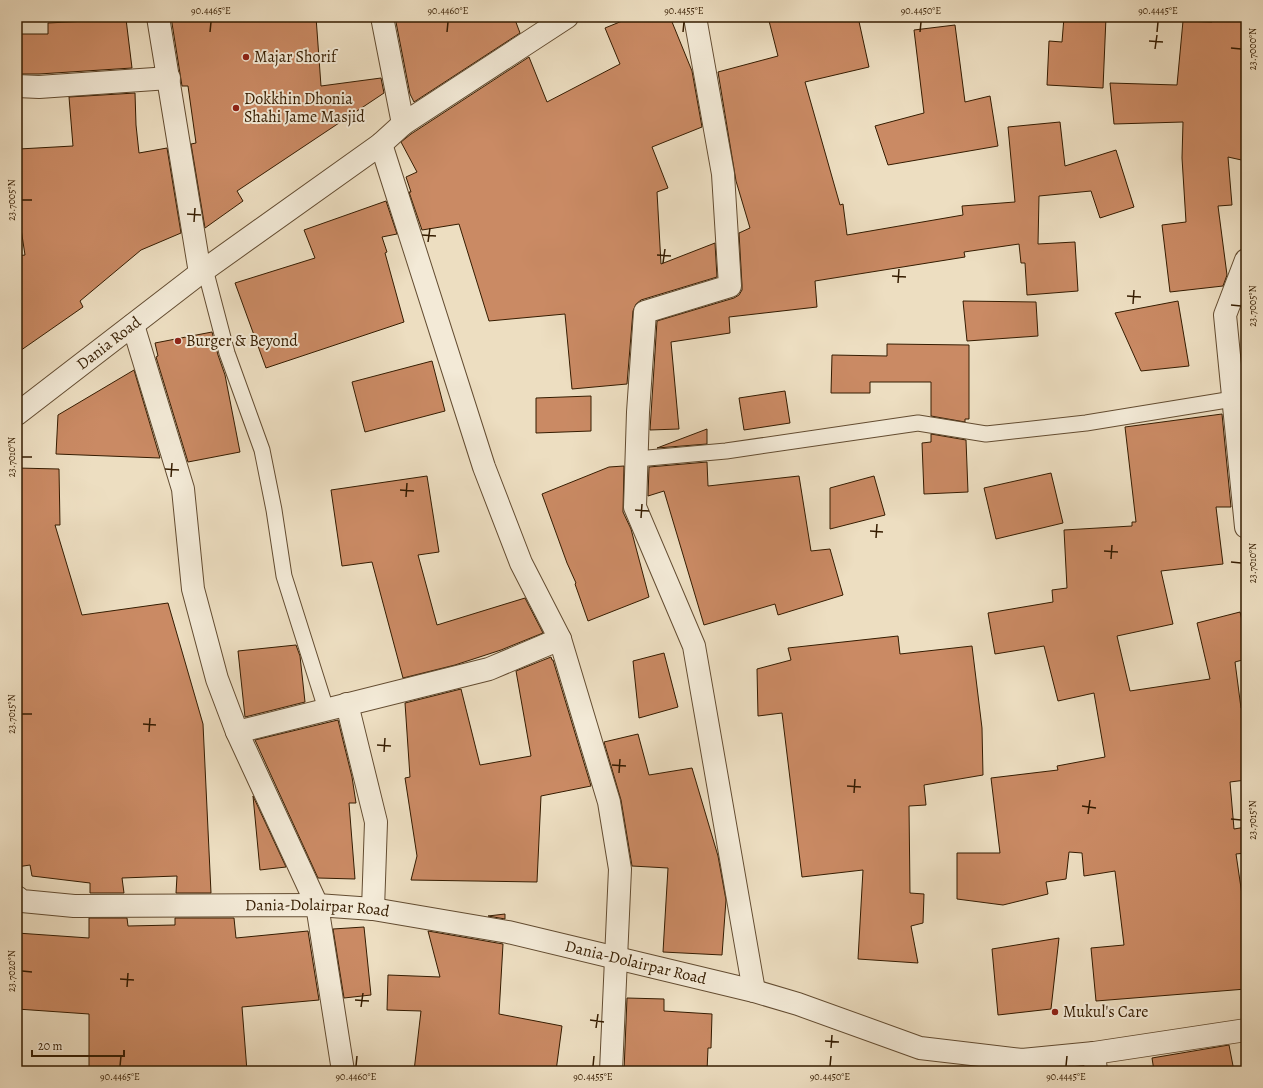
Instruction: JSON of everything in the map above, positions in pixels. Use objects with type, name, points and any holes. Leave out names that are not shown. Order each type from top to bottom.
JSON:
[{"type":"street","points":[[158,17],[202,271]]},
{"type":"street","points":[[382,17],[403,124]]},
{"type":"street","name":"Dania Road","points":[[17,414],[202,271],[381,144],[403,124],[567,17]]},
{"type":"street","points":[[695,17],[723,174],[730,286],[645,312],[638,412],[635,507],[694,646],[754,991]]},
{"type":"street","points":[[17,86],[39,87],[169,78]]},
{"type":"street","points":[[381,144],[484,467],[521,563],[560,639],[609,802],[620,869],[611,1071]]},
{"type":"street","points":[[1246,260],[1225,315],[1233,399],[1243,464],[1246,527]]},
{"type":"street","points":[[133,325],[183,489],[193,589],[217,679],[237,732],[317,905],[343,1071]]},
{"type":"street","points":[[237,732],[489,669],[560,639]]},
{"type":"street","points":[[347,704],[376,822],[373,909]]},
{"type":"street","name":"Dania-Dolairpar Road","points":[[17,897],[22,901],[74,906],[317,905],[373,909],[508,932],[754,991],[798,1004],[920,1048],[1022,1060],[1095,1062],[1246,1030]]},
{"type":"lane","points":[[202,271],[228,353],[262,450],[274,510],[284,576],[326,709]]},
{"type":"lane","points":[[637,459],[726,451],[918,423],[986,434],[1086,423],[1233,399]]},
{"type":"building","points":[[171,17],[316,17],[321,86],[381,78],[384,93],[237,191],[243,201],[205,228],[191,144],[196,143],[188,86],[182,86]]},
{"type":"building","points":[[395,17],[514,17],[520,33],[414,102],[410,94]]},
{"type":"building","points":[[632,17],[670,17],[692,71],[702,127],[652,147],[668,188],[657,192],[661,264],[715,243],[717,277],[641,300],[636,304],[633,311],[627,384],[572,389],[565,314],[489,321],[459,224],[422,230],[409,192],[411,192],[406,177],[417,172],[401,142],[529,57],[547,102],[620,64],[605,28]]},
{"type":"building","points":[[768,17],[858,17],[869,67],[805,82],[840,205],[843,204],[847,235],[963,215],[962,206],[1015,202],[1008,127],[1060,122],[1065,166],[1116,150],[1134,207],[1100,218],[1091,191],[1039,196],[1038,244],[1075,242],[1078,291],[1027,295],[1025,263],[1021,263],[1019,244],[964,252],[965,257],[815,281],[817,307],[729,317],[730,333],[671,342],[679,429],[650,430],[657,321],[734,298],[739,295],[742,290],[739,233],[750,228],[736,181],[718,72],[778,56]]},
{"type":"building","points":[[1064,17],[1106,17],[1103,88],[1047,85],[1049,41],[1062,42]]},
{"type":"building","points":[[1212,17],[1243,17],[1244,32],[1246,31],[1246,161],[1228,157],[1232,205],[1218,206],[1227,275],[1223,286],[1170,292],[1162,225],[1186,222],[1182,158],[1183,122],[1114,124],[1110,83],[1177,85],[1183,21],[1212,22]]},
{"type":"building","points":[[126,19],[132,68],[17,74],[17,34],[48,34],[48,23]]},
{"type":"building","points":[[955,25],[965,102],[990,96],[998,146],[888,165],[875,126],[924,113],[914,30]]},
{"type":"building","points":[[135,93],[139,153],[167,148],[181,233],[141,250],[80,301],[83,307],[17,353],[17,256],[25,255],[18,209],[21,209],[19,149],[73,146],[69,97]]},
{"type":"building","points":[[386,201],[397,234],[382,237],[404,322],[266,368],[235,283],[315,258],[304,230]]},
{"type":"building","points":[[963,301],[1036,302],[1038,336],[967,341]]},
{"type":"building","points":[[1178,301],[1189,366],[1141,371],[1115,313]]},
{"type":"building","points":[[212,332],[225,375],[240,452],[188,462],[156,357],[158,356],[155,343]]},
{"type":"building","points":[[887,344],[969,345],[969,419],[965,419],[965,422],[931,416],[931,382],[870,382],[870,393],[831,393],[832,355],[887,356]]},
{"type":"building","points":[[432,361],[445,411],[365,432],[352,382]]},
{"type":"building","points":[[134,370],[160,458],[56,454],[58,415]]},
{"type":"building","points":[[785,391],[790,423],[744,430],[739,398]]},
{"type":"building","points":[[591,396],[591,431],[536,433],[536,398]]},
{"type":"building","points":[[1222,414],[1231,507],[1216,507],[1223,564],[1161,571],[1173,624],[1117,636],[1130,691],[1210,679],[1197,623],[1240,612],[1246,636],[1246,659],[1235,662],[1241,708],[1246,707],[1246,780],[1230,782],[1234,829],[1246,827],[1246,853],[1236,854],[1246,922],[1246,989],[1096,1001],[1091,948],[1124,945],[1115,871],[1084,876],[1082,853],[1069,852],[1066,879],[1046,882],[1048,894],[1003,905],[957,899],[957,853],[1000,853],[991,778],[1058,770],[1057,766],[1105,757],[1094,693],[1058,701],[1044,646],[995,654],[988,613],[1053,602],[1052,590],[1067,588],[1064,530],[1132,526],[1132,522],[1136,522],[1125,427]]},
{"type":"building","points":[[707,429],[707,444],[657,448]]},
{"type":"building","points":[[931,434],[966,440],[968,492],[924,494],[922,443],[931,442]]},
{"type":"building","points":[[707,462],[708,486],[799,476],[811,551],[830,549],[843,595],[778,615],[775,604],[704,625],[664,491],[648,496],[649,467]]},
{"type":"building","points":[[624,466],[623,512],[631,529],[649,597],[588,621],[575,584],[576,583],[567,563],[542,494],[609,467]]},
{"type":"building","points":[[17,468],[59,469],[60,525],[55,525],[82,615],[168,603],[203,724],[211,893],[176,893],[177,876],[122,878],[124,893],[90,893],[90,883],[32,876],[30,865],[17,867]]},
{"type":"building","points":[[1051,473],[1063,523],[996,539],[984,488]]},
{"type":"building","points":[[427,476],[439,552],[418,555],[437,625],[525,598],[543,633],[501,650],[455,665],[403,678],[372,562],[342,566],[331,490]]},
{"type":"building","points":[[874,476],[885,515],[830,529],[830,488]]},
{"type":"building","points":[[898,636],[900,654],[972,646],[982,728],[983,775],[924,785],[926,805],[909,806],[910,893],[924,894],[923,923],[911,926],[918,963],[858,959],[863,870],[802,877],[782,713],[758,716],[757,669],[791,660],[788,648]]},
{"type":"building","points":[[296,645],[300,656],[305,702],[245,717],[238,651]]},
{"type":"building","points":[[664,653],[678,707],[639,718],[633,661]]},
{"type":"building","points":[[551,657],[591,786],[541,796],[537,882],[411,880],[417,856],[405,778],[410,777],[405,703],[461,689],[480,765],[531,756],[516,671]]},
{"type":"building","points":[[338,720],[352,777],[356,803],[349,803],[355,879],[318,878],[255,740]]},
{"type":"building","points":[[638,734],[649,775],[692,768],[718,856],[726,900],[722,955],[663,952],[668,868],[632,866],[621,800],[604,742]]},
{"type":"building","points":[[253,796],[286,867],[260,870]]},
{"type":"building","points":[[505,914],[505,919],[488,916]]},
{"type":"building","points":[[89,918],[127,918],[128,926],[175,925],[175,918],[234,918],[236,938],[308,931],[319,1000],[242,1007],[247,1071],[89,1071],[89,1014],[17,1009],[17,933],[89,938]]},
{"type":"building","points":[[364,927],[371,995],[344,998],[333,929]]},
{"type":"building","points":[[428,931],[503,944],[499,1014],[562,1026],[556,1071],[414,1071],[421,1011],[387,1010],[388,975],[440,977]]},
{"type":"building","points":[[1059,938],[1051,1009],[998,1015],[992,949]]},
{"type":"building","points":[[627,998],[664,999],[664,1011],[712,1014],[711,1048],[708,1048],[707,1071],[624,1071]]},
{"type":"building","points":[[1229,1045],[1234,1071],[1154,1071],[1152,1058]]},
{"type":"place","name":"Majar Shorif","points":[[246,57]]},
{"type":"place","name":"Dokkhin Dhonia Shahi Jame Masjid","points":[[236,108]]},
{"type":"place","name":"Burger & Beyond","points":[[178,341]]},
{"type":"place","name":"Mukul's Care","points":[[1055,1012]]}]
